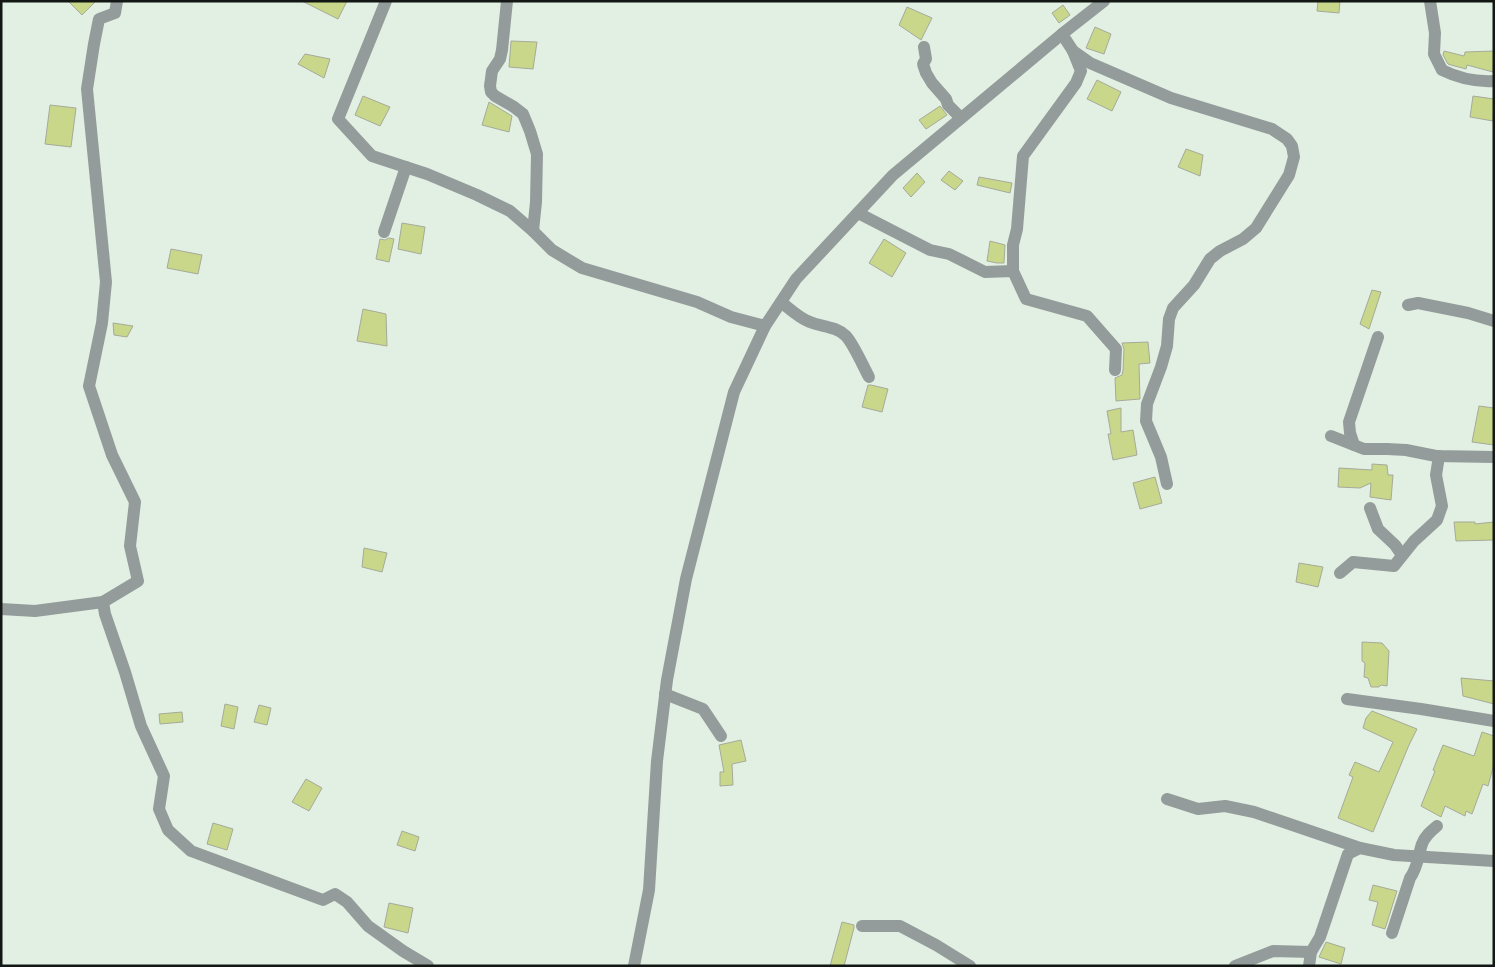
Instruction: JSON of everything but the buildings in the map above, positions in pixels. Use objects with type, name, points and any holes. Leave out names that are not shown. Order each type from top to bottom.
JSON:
[{"type":"street","points":[[1,609],[35,612],[103,602],[138,581],[130,546],[135,502],[112,456],[89,386],[102,323],[106,282],[87,89],[100,18],[115,13],[117,1]]},
{"type":"street","points":[[386,1],[338,119],[372,156],[427,174],[510,211],[552,250],[582,268],[697,302],[731,316],[765,326]]},
{"type":"street","points":[[507,1],[502,50],[500,59],[492,71],[490,86],[491,92],[495,96],[522,114],[530,131],[536,154],[536,202],[533,231]]},
{"type":"street","points":[[634,966],[649,890],[657,761],[665,694],[686,579],[734,392],[765,326],[796,279],[893,175],[1104,1]]},
{"type":"street","points":[[1430,1],[1435,34],[1434,54],[1442,70],[1455,76],[1484,82],[1494,81]]},
{"type":"street","points":[[1062,34],[1073,51],[1080,71],[1076,83],[1023,156],[1017,229],[1013,245],[1013,271],[1026,299],[1088,316],[1116,350],[1115,370]]},
{"type":"street","points":[[924,47],[926,59],[923,64],[926,73],[946,99],[948,105],[961,118]]},
{"type":"street","points":[[1073,51],[1090,63],[1171,98],[1272,129],[1292,146],[1294,156],[1289,175],[1256,228],[1244,239],[1220,250],[1210,259],[1194,285],[1173,308],[1169,319],[1167,346],[1147,404],[1146,421],[1161,457],[1167,484]]},
{"type":"street","points":[[384,232],[406,167]]},
{"type":"street","points":[[858,213],[930,250],[949,254],[985,272],[1013,271]]},
{"type":"street","points":[[781,302],[796,315],[809,322],[831,327],[846,336],[868,377]]},
{"type":"street","points":[[1408,305],[1418,303],[1468,313],[1494,321]]},
{"type":"street","points":[[1354,445],[1349,422],[1378,337]]},
{"type":"street","points":[[1331,436],[1364,449],[1406,450],[1439,456],[1494,457]]},
{"type":"street","points":[[1340,573],[1353,562],[1394,566],[1414,541],[1438,520],[1442,506],[1436,475],[1439,456]]},
{"type":"street","points":[[1370,508],[1378,529],[1402,555]]},
{"type":"street","points":[[103,602],[104,614],[126,672],[142,726],[164,776],[159,809],[162,820],[168,830],[191,851],[323,900],[335,894],[347,902],[368,926],[428,966]]},
{"type":"street","points":[[665,694],[703,709],[721,736]]},
{"type":"street","points":[[1347,699],[1494,721]]},
{"type":"street","points":[[1167,799],[1198,809],[1225,806],[1254,812],[1360,848],[1394,855],[1494,861]]},
{"type":"street","points":[[1392,933],[1410,878],[1416,870],[1422,844],[1430,832],[1437,826]]},
{"type":"street","points":[[1309,966],[1311,952],[1320,937],[1348,854],[1360,848]]},
{"type":"street","points":[[862,926],[900,926],[970,966]]},
{"type":"street","points":[[1235,966],[1273,951],[1311,952]]}]
